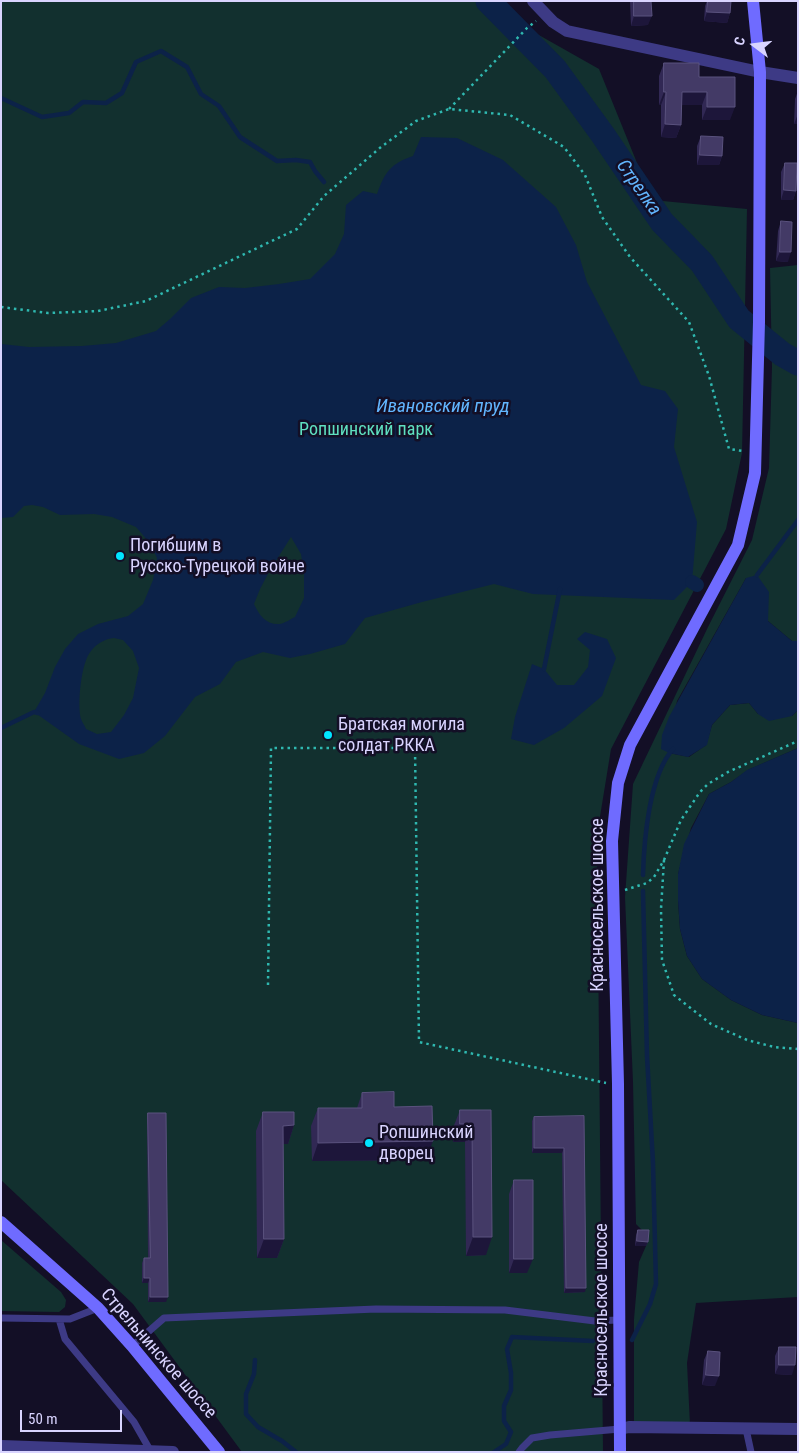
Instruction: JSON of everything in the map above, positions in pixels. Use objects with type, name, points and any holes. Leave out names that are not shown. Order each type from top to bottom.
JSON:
[{"type":"main road","name":"Красносельское шоссе","points":[[620,1452],[618,1320],[620,1237],[612,841],[618,783],[630,745],[738,545],[755,473],[759,322],[760,72],[753,1]]},
{"type":"main road","name":"Стрельнинское шоссе","points":[[1,1222],[98,1308],[132,1346],[219,1452]]},
{"type":"street","points":[[533,1],[553,22],[568,31],[760,72],[798,78]]},
{"type":"street","points":[[620,1430],[629,1427],[798,1429]]},
{"type":"street","points":[[1,1446],[172,1452]]},
{"type":"lane","points":[[1,1318],[70,1319],[98,1308]]},
{"type":"lane","points":[[132,1346],[164,1318],[376,1309],[505,1310],[595,1321],[618,1320]]},
{"type":"lane","points":[[59,1319],[65,1339],[134,1422],[150,1450]]},
{"type":"lane","points":[[746,1429],[751,1452]]},
{"type":"lane","points":[[519,1452],[532,1438],[620,1430]]},
{"type":"path","points":[[449,109],[528,28]]},
{"type":"path","points":[[1,307],[48,313],[98,311],[146,301],[297,229],[324,196],[381,147],[416,121],[449,109],[510,115],[564,147],[585,175],[602,218],[630,257],[689,322],[709,376],[729,449],[745,451]]},
{"type":"path","points":[[619,892],[647,883],[654,877],[664,860],[681,820],[700,792],[708,784],[741,766],[798,741]]},
{"type":"path","points":[[268,985],[271,748],[414,748],[418,1042],[610,1083]]},
{"type":"path","points":[[664,860],[661,909],[662,960],[674,995],[711,1024],[747,1040],[774,1047],[798,1049]]},
{"type":"green space","name":"Ропшинский парк","points":[[1,1],[505,1],[530,30],[599,69],[652,200],[747,209],[742,453],[726,529],[611,749],[597,835],[603,1452],[242,1452],[133,1304],[1,1180]]},
{"type":"green space","points":[[798,265],[798,641],[792,641],[768,621],[768,592],[746,578],[677,701],[669,753],[689,757],[706,745],[712,725],[730,705],[749,703],[758,714],[792,716],[798,710],[798,748],[748,770],[709,794],[691,828],[678,874],[678,901],[680,929],[687,956],[702,979],[731,1000],[762,1015],[798,1023],[798,1297],[696,1303],[687,1363],[690,1425],[634,1426],[634,1319],[639,1262],[646,1246],[647,1235],[636,1224],[633,1082],[625,897],[633,784],[752,540],[769,468],[772,367],[770,268]]},
{"type":"green space","points":[[1,1240],[61,1292],[66,1300],[65,1307],[59,1312],[1,1311]]},
{"type":"water","name":"Ивановский пруд","points":[[421,137],[457,138],[503,160],[556,207],[576,245],[587,282],[641,385],[665,391],[678,409],[674,447],[697,522],[692,582],[674,600],[533,594],[494,584],[422,602],[365,618],[345,644],[290,658],[263,652],[236,662],[220,684],[195,697],[165,736],[144,753],[119,759],[79,744],[34,712],[65,649],[78,634],[98,624],[128,616],[143,604],[153,580],[157,558],[149,542],[136,527],[112,517],[94,514],[60,515],[43,507],[32,505],[24,506],[13,517],[1,518],[1,344],[29,347],[116,343],[156,331],[191,298],[219,287],[245,288],[310,279],[335,254],[344,234],[346,205],[363,191],[377,194],[389,170],[399,162],[413,156]],"holes":[[[291,537],[301,554],[304,574],[304,598],[295,617],[280,624],[275,624],[267,621],[258,612],[254,604],[270,570]],[[107,639],[123,640],[133,651],[139,668],[133,698],[124,715],[111,732],[97,734],[86,729],[81,719],[79,704],[82,674],[93,648]]]},
{"type":"water","points":[[757,575],[769,592],[768,621],[792,641],[798,641],[798,710],[792,716],[769,721],[758,714],[749,703],[730,705],[712,725],[707,745],[688,757],[669,753],[661,749],[662,735],[669,717],[746,578]]},
{"type":"water","points":[[585,632],[607,639],[616,658],[602,696],[564,728],[534,745],[511,739],[515,717],[532,664],[544,669],[557,685],[574,685],[588,667],[590,650],[577,639]]},
{"type":"water","points":[[798,748],[798,1023],[762,1015],[731,1000],[702,979],[687,956],[680,929],[678,874],[684,844],[709,794],[731,782],[747,770]]},
{"type":"building","points":[[634,1],[651,1],[652,16],[634,16]]},
{"type":"building","points":[[708,1],[731,1],[730,13],[707,12]]},
{"type":"building","points":[[664,63],[699,63],[699,77],[735,77],[735,107],[707,107],[707,92],[682,92],[681,125],[665,124],[666,92],[664,92]]},
{"type":"building","points":[[701,136],[723,137],[722,156],[700,155]]},
{"type":"building","points":[[785,163],[797,163],[796,191],[784,190]]},
{"type":"building","points":[[781,221],[792,222],[791,252],[780,252]]},
{"type":"building","points":[[394,1092],[394,1107],[432,1106],[433,1141],[318,1143],[318,1108],[362,1108],[362,1093]]},
{"type":"building","points":[[460,1110],[491,1110],[492,1237],[473,1237],[472,1124],[460,1124]]},
{"type":"building","points":[[263,1112],[294,1112],[294,1125],[283,1126],[284,1239],[264,1239]]},
{"type":"building","points":[[148,1113],[166,1113],[168,1297],[150,1297],[150,1278],[144,1278],[144,1258],[150,1258]]},
{"type":"building","points":[[584,1116],[586,1288],[566,1288],[564,1148],[534,1148],[534,1117]]},
{"type":"building","points":[[514,1180],[533,1180],[533,1259],[514,1259]]},
{"type":"building","points":[[638,1230],[649,1230],[648,1242],[637,1241]]},
{"type":"building","points":[[779,1347],[796,1347],[795,1365],[779,1365]]},
{"type":"building","points":[[708,1351],[720,1352],[719,1376],[706,1375]]},
{"type":"waterway","name":"Стрелка","points":[[488,1],[555,69],[603,135],[662,222],[702,263],[739,319],[782,354],[798,363]]},
{"type":"waterway","points":[[1,98],[42,117],[69,113],[83,102],[106,103],[122,93],[136,62],[161,51],[187,67],[201,94],[219,106],[240,137],[277,161],[296,160],[310,162],[324,182]]},
{"type":"waterway","points":[[757,575],[798,520]]},
{"type":"waterway","points":[[692,582],[697,585]]},
{"type":"waterway","points":[[544,669],[560,589]]},
{"type":"waterway","points":[[1,728],[34,712],[38,713]]},
{"type":"waterway","points":[[643,875],[649,809],[653,792],[658,775],[673,749]]},
{"type":"waterway","points":[[632,1340],[650,1304],[656,1284],[643,891]]},
{"type":"waterway","points":[[494,1452],[506,1444],[511,1432],[504,1421],[504,1406],[511,1390],[511,1373],[507,1349],[512,1337],[593,1341]]},
{"type":"waterway","points":[[255,1360],[254,1374],[246,1394],[246,1414],[258,1427],[296,1452]]},
{"type":"place","name":"Погибшим в Русско-Турецкой войне","points":[[120,556]]},
{"type":"place","name":"Братская могила солдат РККА","points":[[328,735]]},
{"type":"place","name":"Ропшинский дворец","points":[[369,1143]]}]
